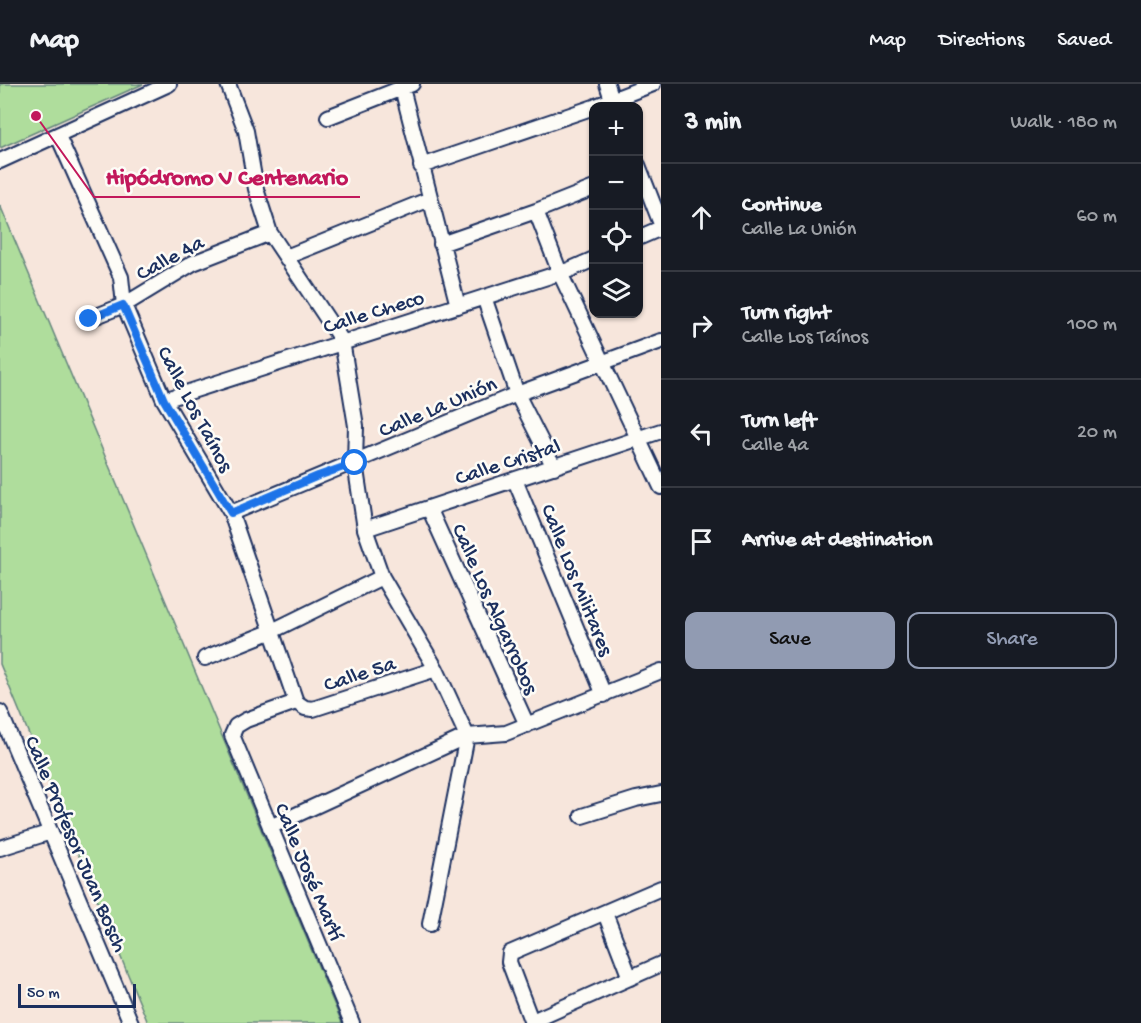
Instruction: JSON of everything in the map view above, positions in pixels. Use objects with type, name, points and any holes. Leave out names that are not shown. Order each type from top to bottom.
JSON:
[{"type":"street","points":[[0,161],[169,84]]},
{"type":"street","points":[[228,84],[246,131],[256,189],[270,233],[342,342],[357,426],[355,463],[366,529],[382,577],[436,669],[467,736],[430,924]]},
{"type":"street","points":[[607,84],[612,102]]},
{"type":"street","points":[[617,102],[653,84]]},
{"type":"street","points":[[328,117],[405,85],[421,166],[458,306]]},
{"type":"street","points":[[421,166],[589,109]]},
{"type":"street","name":"Calle Los Taínos","points":[[58,136],[121,277],[123,305],[164,400],[231,513],[270,632],[296,702]]},
{"type":"street","points":[[643,179],[661,226],[643,236]]},
{"type":"street","points":[[441,244],[589,190]]},
{"type":"street","points":[[286,257],[430,199]]},
{"type":"street","points":[[536,211],[560,273],[661,487]]},
{"type":"street","name":"Calle 4a","points":[[89,319],[123,305],[194,262],[270,233]]},
{"type":"street","name":"Calle Checo","points":[[164,400],[560,273],[589,261]]},
{"type":"street","name":"Calle Los Militares","points":[[484,297],[517,394],[554,467]]},
{"type":"street","name":"Calle La Unión","points":[[231,513],[517,394],[661,341]]},
{"type":"street","name":"Calle Cristal","points":[[366,529],[661,431]]},
{"type":"street","name":"Calle Los Militares","points":[[515,480],[604,695]]},
{"type":"street","name":"Calle Los Algarrobos","points":[[429,508],[527,724]]},
{"type":"street","points":[[205,658],[270,632],[382,577]]},
{"type":"street","name":"Calle 5a","points":[[296,702],[305,708],[313,709],[436,669]]},
{"type":"street","points":[[270,826],[467,736],[506,733],[661,671]]},
{"type":"street","name":"Calle José Martí","points":[[296,702],[246,720],[236,726],[232,735],[352,1023]]},
{"type":"street","name":"Calle Profesor Juan Bosch","points":[[0,712],[130,1023]]},
{"type":"street","points":[[582,816],[636,799],[661,794]]},
{"type":"street","points":[[0,848],[51,832]]},
{"type":"street","points":[[661,888],[510,953],[509,962],[534,1022],[661,964]]},
{"type":"street","points":[[605,913],[630,978]]},
{"type":"green space","points":[[0,84],[143,84],[0,148]]},
{"type":"green space","points":[[0,205],[342,1023],[148,1023],[0,664]]},
{"type":"place","name":"Hipódromo V Centenario","points":[[36,116]]},
{"type":"route","points":[[89,319],[123,305],[164,400],[231,513],[355,463]]}]
